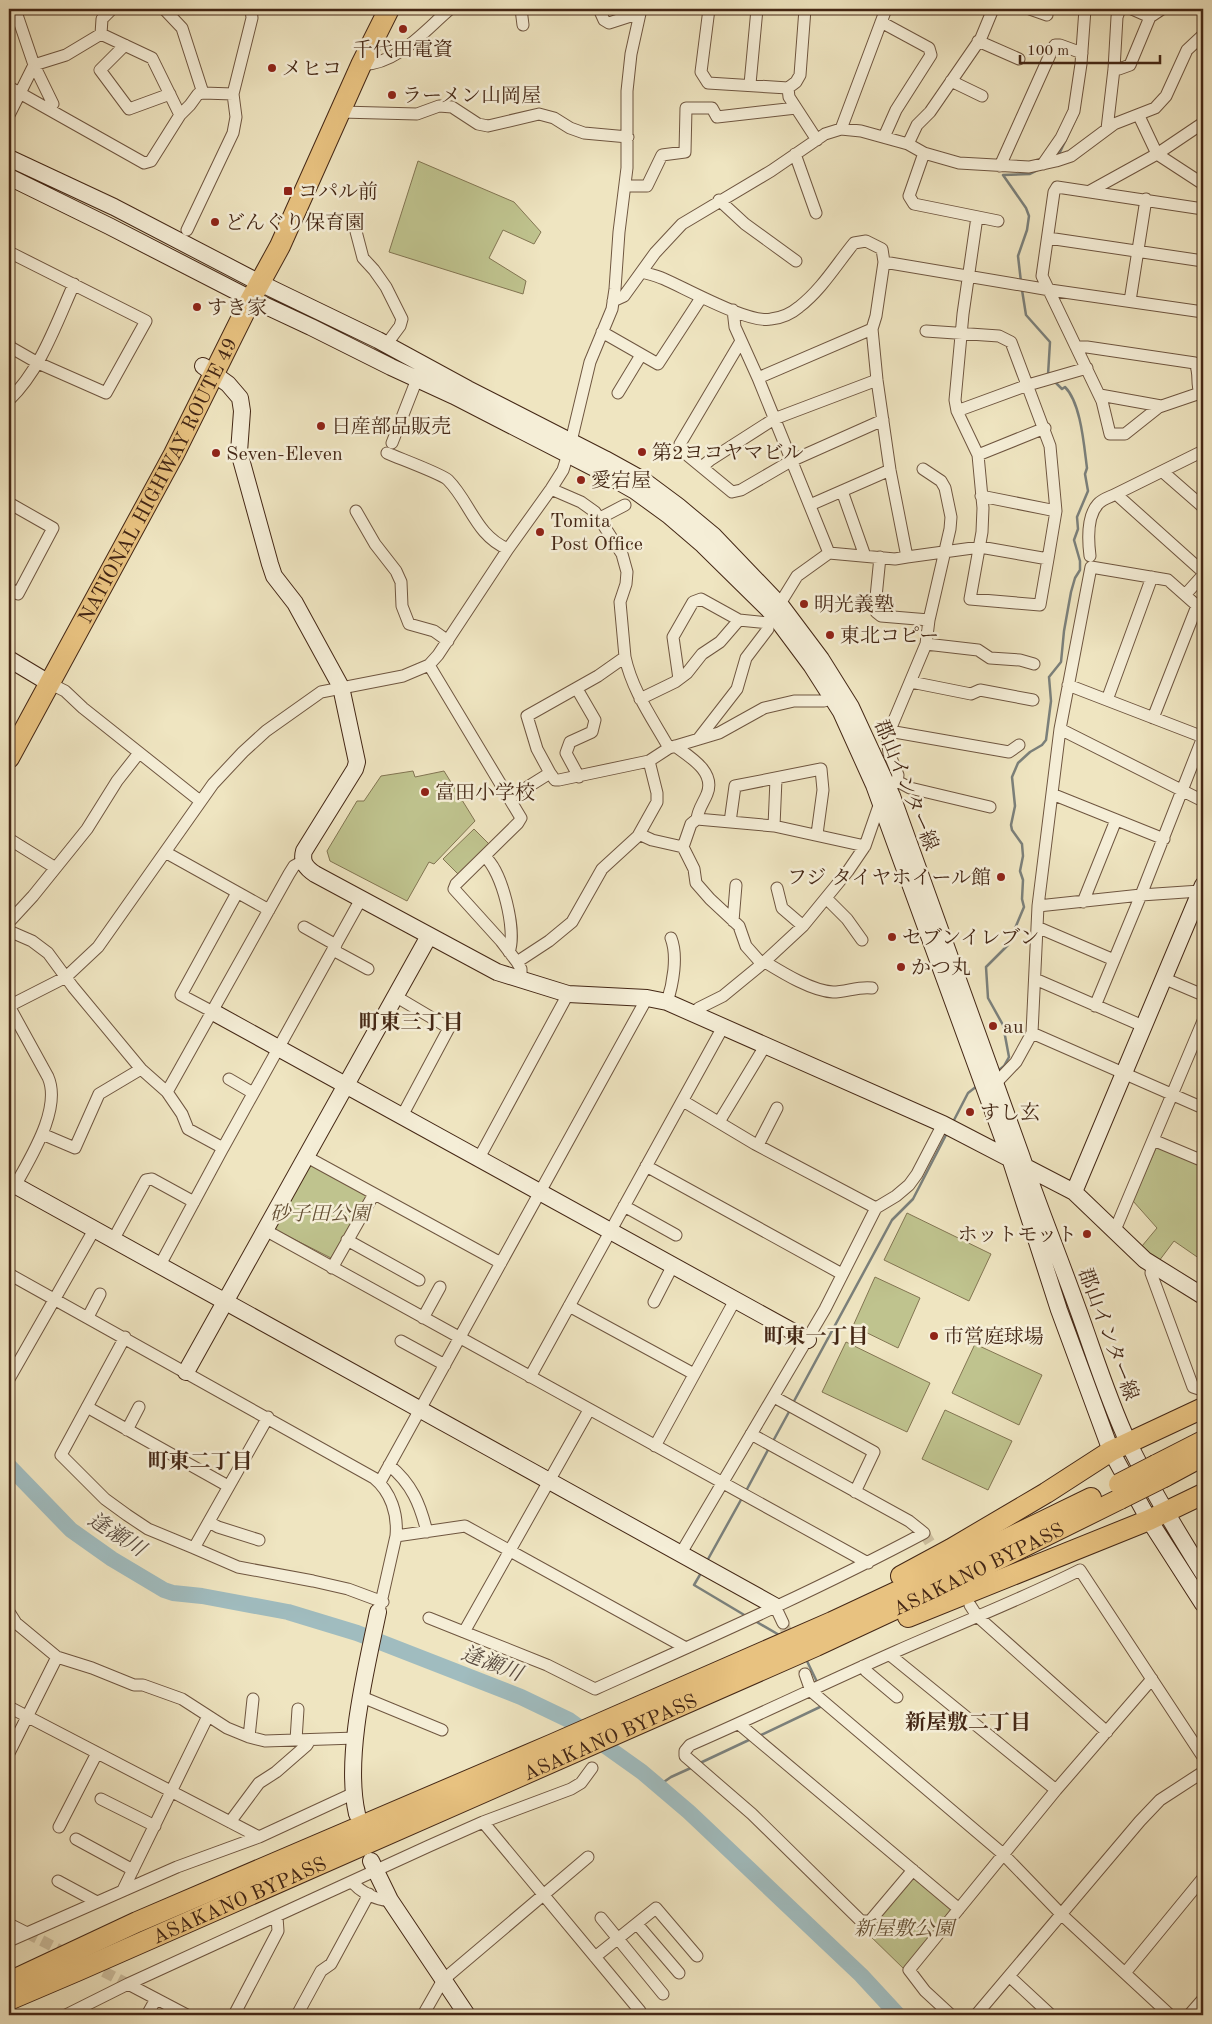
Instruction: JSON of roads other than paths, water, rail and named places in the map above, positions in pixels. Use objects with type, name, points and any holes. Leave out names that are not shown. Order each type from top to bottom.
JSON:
[{"type":"highway","name":"NATIONAL HIGHWAY ROUTE 49","points":[[9,736],[45,680],[174,454],[209,369],[250,288],[263,251],[376,9]]},
{"type":"highway","name":"NATIONAL HIGHWAY ROUTE 49","points":[[250,288],[280,246],[361,65],[389,9]]},
{"type":"highway","name":"NATIONAL HIGHWAY ROUTE 49","points":[[9,758],[45,680]]},
{"type":"highway","points":[[798,1636],[827,1615],[951,1549],[1120,1447],[1203,1408]]},
{"type":"highway","name":"ASAKANO BYPASS","points":[[1160,1471],[1203,1441]]},
{"type":"highway","name":"ASAKANO BYPASS","points":[[620,1723],[816,1646],[936,1590],[1160,1471],[1203,1456]]},
{"type":"highway","name":"ASAKANO BYPASS","points":[[9,2000],[77,1971],[620,1723],[798,1636],[1116,1493]]},
{"type":"highway","points":[[816,1646],[848,1640],[1157,1516],[1203,1494]]},
{"type":"highway","name":"ASAKANO BYPASS","points":[[9,1982],[137,1922],[561,1749]]},
{"type":"highway","points":[[9,1973],[137,1922]]},
{"type":"highway","points":[[9,2011],[46,1993],[77,1971]]},
{"type":"street","points":[[15,9],[34,65],[53,104]]},
{"type":"street","points":[[101,34],[102,19],[112,9]]},
{"type":"street","points":[[164,9],[182,28],[203,93]]},
{"type":"street","points":[[187,230],[234,133],[236,116],[233,94],[252,18],[250,9]]},
{"type":"street","points":[[361,65],[381,61],[399,53],[450,9]]},
{"type":"street","points":[[521,9],[523,25]]},
{"type":"street","points":[[599,9],[604,20],[609,23],[641,11]]},
{"type":"street","points":[[709,9],[701,75],[708,83],[750,84],[788,88],[796,82],[800,75],[805,9]]},
{"type":"street","points":[[750,84],[757,9]]},
{"type":"street","points":[[842,129],[886,9]]},
{"type":"street","points":[[908,144],[917,125],[930,112],[978,41],[993,9]]},
{"type":"street","points":[[1030,9],[1047,15]]},
{"type":"street","points":[[1043,164],[1061,138],[1074,110],[1082,53],[1085,9]]},
{"type":"street","points":[[1107,129],[1114,69],[1117,17],[1120,9]]},
{"type":"street","points":[[1132,9],[1150,18]]},
{"type":"street","points":[[1114,69],[1130,65],[1150,18],[1162,9]]},
{"type":"street","points":[[641,11],[627,91],[626,186],[613,301],[590,362],[563,470],[508,549],[448,641],[429,665],[403,676],[322,692],[266,731],[213,784],[98,947],[66,977],[9,1006],[50,1082],[48,1117],[42,1134],[12,1184],[775,1606],[783,1623]]},
{"type":"street","points":[[881,22],[929,48],[931,55],[896,110],[884,137]]},
{"type":"street","points":[[9,115],[34,65],[66,55],[101,34]]},
{"type":"street","points":[[101,34],[152,58],[180,115]]},
{"type":"street","points":[[613,301],[624,296],[655,253],[682,224],[770,171],[825,134],[842,129],[861,131],[908,144],[924,153],[959,163],[1029,167],[1043,164],[1071,156],[1114,124],[1139,116],[1155,108],[1162,102],[1187,50],[1203,35]]},
{"type":"street","points":[[978,41],[1019,58]]},
{"type":"street","points":[[125,45],[100,70],[129,109],[170,94]]},
{"type":"street","points":[[1000,166],[1055,45],[1082,53]]},
{"type":"street","points":[[951,82],[982,96]]},
{"type":"street","points":[[9,87],[144,163],[151,161],[180,115],[198,94],[233,94]]},
{"type":"street","points":[[788,88],[789,97],[817,140]]},
{"type":"street","points":[[341,112],[417,114],[440,106],[452,107],[478,124],[488,126],[538,114],[554,118],[570,128],[584,133],[628,137]]},
{"type":"street","points":[[626,186],[647,186],[662,155],[685,152],[686,108],[712,108],[717,117],[796,108]]},
{"type":"street","points":[[1139,116],[1157,154],[1203,184]]},
{"type":"street","points":[[1090,191],[1157,154],[1203,123]]},
{"type":"street","points":[[924,153],[909,194],[909,198],[914,204],[998,221]]},
{"type":"street","points":[[795,154],[816,213]]},
{"type":"street","points":[[9,158],[114,207],[250,288],[417,380],[570,448]]},
{"type":"street","points":[[9,177],[250,288],[386,345],[468,389],[570,448],[668,515],[703,544],[773,613],[832,698],[889,790],[1059,1310],[1120,1447],[1203,1604]]},
{"type":"street","points":[[1076,347],[1195,363],[1198,370],[1198,387],[1202,393],[1161,406],[1125,434],[1110,434],[1100,396],[1076,347],[1050,290],[1042,276],[1054,192],[1057,187],[1203,209]]},
{"type":"street","points":[[1130,301],[1146,199]]},
{"type":"street","points":[[719,200],[745,224],[796,261]]},
{"type":"street","points":[[926,331],[961,334],[999,336],[1011,342],[1045,428],[1050,446],[1056,511],[1040,605],[970,599],[983,521],[978,455],[957,411],[955,400],[961,334],[977,217]]},
{"type":"street","points":[[353,220],[357,230],[360,253],[386,287],[402,319],[400,326],[386,345]]},
{"type":"street","points":[[1048,238],[1203,261]]},
{"type":"street","points":[[642,272],[664,279],[701,298],[770,320],[793,312],[830,276],[852,246],[858,242],[866,241],[880,246],[884,255],[884,262],[876,316],[872,329],[890,470],[907,557]]},
{"type":"street","points":[[9,252],[146,321],[106,393],[38,363],[10,347],[9,343]]},
{"type":"street","points":[[884,262],[1050,290],[1203,312]]},
{"type":"street","points":[[9,400],[38,363],[74,284]]},
{"type":"street","points":[[602,332],[658,364],[701,298]]},
{"type":"street","points":[[734,310],[735,327],[758,378],[829,554]]},
{"type":"street","points":[[758,378],[872,329]]},
{"type":"street","points":[[741,341],[680,444],[681,450],[732,492],[741,490],[791,461],[883,420]]},
{"type":"street","points":[[618,393],[641,355]]},
{"type":"street","points":[[957,411],[1028,385],[1087,368]]},
{"type":"street","points":[[209,369],[240,398],[242,411],[239,452],[274,576],[295,603],[341,687],[357,762],[355,769],[304,851],[303,860],[307,867],[315,874],[497,972],[568,994],[647,998],[667,1002],[943,1124],[1074,1192],[1152,1266],[1203,1296]]},
{"type":"street","points":[[417,380],[390,448],[446,478],[487,535],[508,549]]},
{"type":"street","points":[[702,467],[718,454],[774,419],[877,380]]},
{"type":"street","points":[[1100,396],[1161,406]]},
{"type":"street","points":[[978,455],[1045,428]]},
{"type":"street","points":[[1090,556],[1088,543],[1092,512],[1099,502],[1164,472],[1203,451]]},
{"type":"street","points":[[692,1014],[699,1008],[723,996],[764,963],[803,926],[865,846],[889,790],[898,775],[888,746],[889,731],[926,644],[929,620],[951,522],[946,491],[941,481],[923,469]]},
{"type":"street","points":[[810,505],[890,470]]},
{"type":"street","points":[[1164,472],[1203,507]]},
{"type":"street","points":[[551,489],[581,502],[595,512],[619,547],[626,566],[627,577],[620,602],[625,657],[629,676],[640,699],[672,747],[708,775],[708,791],[683,847],[694,869],[696,882],[705,894],[742,931],[746,946],[764,963],[822,991],[834,992],[864,987],[872,988]]},
{"type":"street","points":[[842,491],[865,556]]},
{"type":"street","points":[[1116,494],[1203,573],[1185,595]]},
{"type":"street","points":[[981,496],[1056,511]]},
{"type":"street","points":[[9,503],[53,528],[18,594],[9,588]]},
{"type":"street","points":[[600,518],[625,505]]},
{"type":"street","points":[[356,510],[376,544],[396,571],[401,582],[401,602],[409,624],[434,630],[448,641]]},
{"type":"street","points":[[699,738],[737,689],[746,658],[768,629],[773,613],[797,576],[829,554],[895,559],[980,547],[1048,559]]},
{"type":"street","points":[[880,557],[876,612],[881,616],[929,620]]},
{"type":"street","points":[[995,1084],[1016,1062],[1032,1033],[1038,906],[1060,729],[1091,567],[1168,580],[1200,608],[1154,718]]},
{"type":"street","points":[[1107,700],[1152,577]]},
{"type":"street","points":[[679,679],[673,637],[693,602],[701,599],[739,620]]},
{"type":"street","points":[[640,699],[687,673],[705,652],[720,642],[739,620],[773,613]]},
{"type":"street","name":"郡山インター線","points":[[773,613],[820,659],[851,707],[889,790],[1025,1166],[1039,1210],[1076,1304],[1106,1393],[1120,1447]]},
{"type":"street","points":[[926,644],[978,650],[990,658],[1020,660],[1034,664]]},
{"type":"street","points":[[625,657],[603,674],[530,713],[527,718],[537,749],[555,780],[579,777],[649,761],[672,747],[719,733],[764,708],[794,701],[824,701],[832,698]]},
{"type":"street","points":[[9,659],[65,691],[138,753],[200,801]]},
{"type":"street","points":[[429,665],[521,818],[485,857],[456,884],[454,889],[517,962],[522,971],[521,978]]},
{"type":"street","points":[[911,682],[971,694],[980,690],[1033,700]]},
{"type":"street","points":[[1068,685],[1203,737],[1164,839],[1095,1006]]},
{"type":"street","points":[[577,688],[595,720],[592,732],[570,742],[566,753],[579,777]]},
{"type":"street","points":[[1060,729],[1203,801]]},
{"type":"street","points":[[889,731],[1008,752],[1019,745]]},
{"type":"street","points":[[9,922],[33,896],[54,867],[86,829],[117,781],[138,753]]},
{"type":"street","points":[[517,962],[549,942],[572,922],[602,869],[639,834],[657,802],[657,793],[649,761]]},
{"type":"street","points":[[730,822],[735,786],[821,770],[823,790],[817,834]]},
{"type":"street","points":[[510,798],[550,773]]},
{"type":"street","points":[[774,826],[776,778]]},
{"type":"street","points":[[889,790],[910,788],[990,807]]},
{"type":"street","points":[[1052,794],[1164,839]]},
{"type":"street","points":[[697,819],[774,826],[865,846]]},
{"type":"street","points":[[1083,902],[1116,820]]},
{"type":"street","points":[[639,834],[652,840],[683,847]]},
{"type":"street","points":[[9,839],[54,867]]},
{"type":"street","points":[[165,852],[269,910]]},
{"type":"street","points":[[485,857],[502,884],[511,921],[513,942],[509,952]]},
{"type":"street","points":[[168,1092],[291,870],[303,860]]},
{"type":"street","points":[[733,921],[736,885]]},
{"type":"street","points":[[778,888],[782,908],[803,926]]},
{"type":"street","points":[[1038,906],[1202,888],[1074,1192]]},
{"type":"street","points":[[237,893],[181,995],[808,1340]]},
{"type":"street","points":[[826,898],[848,919],[862,940]]},
{"type":"street","points":[[160,1265],[361,899]]},
{"type":"street","points":[[304,927],[368,969]]},
{"type":"street","points":[[1037,927],[1114,960]]},
{"type":"street","points":[[9,931],[32,940],[48,953],[141,1069],[168,1092],[182,1114],[188,1129],[223,1148]]},
{"type":"street","points":[[186,1372],[429,936]]},
{"type":"street","points":[[667,1002],[670,992],[674,947],[671,938]]},
{"type":"street","points":[[1163,978],[1203,995]]},
{"type":"street","points":[[1035,979],[1143,1026]]},
{"type":"street","points":[[479,1158],[568,994]]},
{"type":"street","points":[[395,996],[449,1028],[402,1116]]},
{"type":"street","points":[[380,1482],[647,998]]},
{"type":"street","points":[[1115,1230],[1172,1094],[1198,1049],[1203,1021]]},
{"type":"street","points":[[530,1377],[723,1027]]},
{"type":"street","points":[[1032,1033],[1203,1108]]},
{"type":"street","points":[[719,1122],[765,1046]]},
{"type":"street","points":[[42,1134],[75,1148],[99,1094],[141,1069]]},
{"type":"street","points":[[229,1079],[253,1093]]},
{"type":"street","points":[[683,1101],[758,1145],[876,1208]]},
{"type":"street","points":[[758,1145],[777,1108]]},
{"type":"street","points":[[681,1553],[808,1340],[876,1208],[909,1185],[917,1174],[943,1124]]},
{"type":"street","points":[[1153,1140],[1203,1162]]},
{"type":"street","points":[[307,1157],[501,1263]]},
{"type":"street","points":[[646,1166],[842,1274]]},
{"type":"street","points":[[113,1240],[146,1180],[152,1179],[194,1202]]},
{"type":"street","points":[[332,1268],[374,1194]]},
{"type":"street","points":[[624,1206],[676,1235]]},
{"type":"street","points":[[9,1379],[94,1230]]},
{"type":"street","points":[[266,1230],[868,1563]]},
{"type":"street","points":[[347,1240],[420,1280]]},
{"type":"street","points":[[654,1302],[672,1265]]},
{"type":"street","points":[[1152,1266],[1151,1274],[1193,1388],[1199,1389],[1203,1387]]},
{"type":"street","points":[[9,1274],[367,1472],[380,1482],[395,1511],[396,1536],[368,1663],[356,1738],[352,1794],[357,1814]]},
{"type":"street","points":[[423,1318],[440,1287]]},
{"type":"street","points":[[88,1317],[100,1294]]},
{"type":"street","points":[[655,1446],[734,1300]]},
{"type":"street","points":[[569,1306],[694,1374]]},
{"type":"street","points":[[124,1337],[61,1456],[105,1498],[148,1529],[238,1567],[348,1589],[380,1607]]},
{"type":"street","points":[[401,1341],[445,1365]]},
{"type":"street","points":[[774,1397],[874,1452],[855,1492]]},
{"type":"street","points":[[87,1407],[228,1486]]},
{"type":"street","points":[[127,1430],[139,1407]]},
{"type":"street","points":[[464,1632],[590,1410]]},
{"type":"street","points":[[194,1548],[268,1417]]},
{"type":"street","points":[[428,1618],[546,1664],[595,1689],[868,1563],[924,1533],[915,1525],[751,1434]]},
{"type":"street","points":[[389,1466],[403,1477],[413,1490],[427,1532]]},
{"type":"street","points":[[1157,1516],[1203,1573]]},
{"type":"street","points":[[209,1522],[218,1527],[259,1540]]},
{"type":"street","points":[[396,1536],[465,1526],[686,1648]]},
{"type":"street","points":[[913,1870],[870,1921],[858,1920],[792,1852],[685,1756],[685,1752],[690,1745],[794,1697],[1080,1570],[1203,1756]]},
{"type":"street","points":[[970,1605],[977,1616],[1107,1732]]},
{"type":"street","points":[[9,1612],[16,1623],[57,1657],[92,1668],[134,1685],[144,1685],[182,1699],[227,1728],[249,1737],[265,1740],[356,1738]]},
{"type":"street","points":[[890,1654],[1056,1790]]},
{"type":"street","points":[[9,1753],[57,1657]]},
{"type":"street","points":[[864,1666],[866,1671],[897,1697]]},
{"type":"street","points":[[805,1674],[811,1691],[1003,1854],[1061,1914],[1170,2015]]},
{"type":"street","points":[[951,2015],[924,1990],[909,1970],[1056,1790],[1152,1679]]},
{"type":"street","points":[[362,1697],[442,1730]]},
{"type":"street","points":[[249,1737],[252,1699]]},
{"type":"street","points":[[9,1706],[259,1837]]},
{"type":"street","points":[[296,1740],[298,1709]]},
{"type":"street","points":[[123,1890],[208,1716]]},
{"type":"street","points":[[739,1724],[959,1909]]},
{"type":"street","points":[[230,1822],[255,1787],[282,1767],[307,1745],[310,1740]]},
{"type":"street","points":[[58,1827],[97,1753]]},
{"type":"street","points":[[66,2015],[128,1984],[353,1882],[373,1866],[483,1822],[571,1790],[581,1783],[592,1768]]},
{"type":"street","points":[[976,2015],[1140,1820],[1160,1800],[1203,1772]]},
{"type":"street","points":[[9,1941],[177,1867],[259,1837],[352,1794]]},
{"type":"street","points":[[101,1799],[155,1826]]},
{"type":"street","points":[[483,1822],[640,2012],[639,2015]]},
{"type":"street","points":[[76,1839],[133,1870]]},
{"type":"street","points":[[423,2015],[444,1980],[588,1858]]},
{"type":"street","points":[[373,1866],[390,1900],[467,2015]]},
{"type":"street","points":[[1125,1973],[1203,1878]]},
{"type":"street","points":[[58,1881],[97,1902]]},
{"type":"street","points":[[353,1882],[355,1886],[368,1894],[384,1901],[390,1900]]},
{"type":"street","points":[[297,2015],[321,1971],[331,1964],[368,1894]]},
{"type":"street","points":[[595,1957],[656,1908],[697,1956]]},
{"type":"street","points":[[234,2015],[278,1932],[277,1916]]},
{"type":"street","points":[[601,1918],[664,1994]]},
{"type":"street","points":[[9,1924],[27,1933]]},
{"type":"street","points":[[637,1924],[679,1973]]},
{"type":"street","points":[[1009,1976],[1051,2015]]},
{"type":"street","points":[[128,1984],[187,2015]]},
{"type":"street","points":[[147,2015],[156,1999]]},
{"type":"street","points":[[1189,2015],[1203,1999]]},
{"type":"waterway","points":[[1054,157],[1060,152],[1078,114]]},
{"type":"waterway","points":[[1021,282],[1018,256],[1027,230],[1029,216],[1026,208],[1003,175],[1030,174],[1038,170]]},
{"type":"waterway","points":[[1022,290],[1026,315],[1050,342],[1048,375]]},
{"type":"waterway","points":[[998,1071],[1004,1066],[1009,1057],[1003,1025],[988,998],[986,967],[1008,945],[1024,907],[1022,899],[1023,880],[1020,871],[1023,856],[1022,844],[1012,830],[1011,825],[1015,806],[1012,777],[1018,763],[1046,740],[1051,701],[1049,677],[1061,662],[1071,592],[1075,578],[1080,570],[1080,561],[1074,540],[1078,529],[1077,517],[1088,491],[1085,474],[1087,468],[1085,448],[1075,403],[1065,387],[1062,389],[1055,382]]},
{"type":"waterway","points":[[953,1122],[968,1093],[977,1086]]},
{"type":"waterway","points":[[793,1403],[892,1220],[913,1199],[947,1133]]},
{"type":"waterway","points":[[772,1443],[790,1410]]},
{"type":"waterway","points":[[746,1491],[769,1448]]},
{"type":"waterway","name":"逢瀬川","points":[[9,1466],[71,1530],[112,1559],[164,1590],[288,1612],[357,1633],[521,1697],[569,1720],[642,1772],[689,1812],[861,1975],[898,2015]]},
{"type":"waterway","points":[[707,1561],[742,1498]]},
{"type":"waterway","points":[[701,1573],[694,1585],[746,1616]]},
{"type":"waterway","points":[[755,1621],[781,1636]]},
{"type":"waterway","points":[[806,1659],[818,1684]]},
{"type":"waterway","points":[[759,1736],[822,1706]]},
{"type":"waterway","points":[[700,1763],[751,1739]]},
{"type":"waterway","points":[[658,1786],[671,1777],[693,1767]]},
{"type":"tunnel","points":[[924,1533],[940,1559]]},
{"type":"tunnel","points":[[783,1623],[805,1674]]},
{"type":"tunnel","points":[[27,1933],[70,1955]]},
{"type":"tunnel","points":[[89,1964],[128,1984]]},
{"type":"place","name":"千代田電資","points":[[403,29]]},
{"type":"place","name":"メヒコ","points":[[272,68]]},
{"type":"place","name":"ラーメン山岡屋","points":[[392,95]]},
{"type":"place","name":"コパル前","points":[[288,191]]},
{"type":"place","name":"どんぐり保育園","points":[[215,222]]},
{"type":"place","name":"すき家","points":[[197,307]]},
{"type":"place","name":"日産部品販売","points":[[321,426]]},
{"type":"place","name":"第2ヨコヤマビル","points":[[642,452]]},
{"type":"place","name":"Seven-Eleven","points":[[216,453]]},
{"type":"place","name":"愛宕屋","points":[[581,480]]},
{"type":"place","name":"Tomita Post Office","points":[[540,532]]},
{"type":"place","name":"明光義塾","points":[[804,604]]},
{"type":"place","name":"東北コピー","points":[[830,635]]},
{"type":"place","name":"富田小学校","points":[[425,792]]},
{"type":"place","name":"フジ タイヤホイール館","points":[[1001,877]]},
{"type":"place","name":"セブンイレブン","points":[[892,937]]},
{"type":"place","name":"かつ丸","points":[[901,967]]},
{"type":"place","name":"au","points":[[993,1026]]},
{"type":"place","name":"すし玄","points":[[970,1112]]},
{"type":"place","name":"ホットモット","points":[[1087,1234]]},
{"type":"place","name":"市営庭球場","points":[[934,1336]]},
{"type":"district","name":"町東三丁目","points":[[411,1022]]},
{"type":"district","name":"町東一丁目","points":[[816,1336]]},
{"type":"district","name":"町東二丁目","points":[[200,1461]]},
{"type":"district","name":"新屋敷二丁目","points":[[968,1722]]},
{"type":"park label","name":"砂子田公園","points":[[320,1213]]},
{"type":"park label","name":"新屋敷公園","points":[[904,1928]]}]
